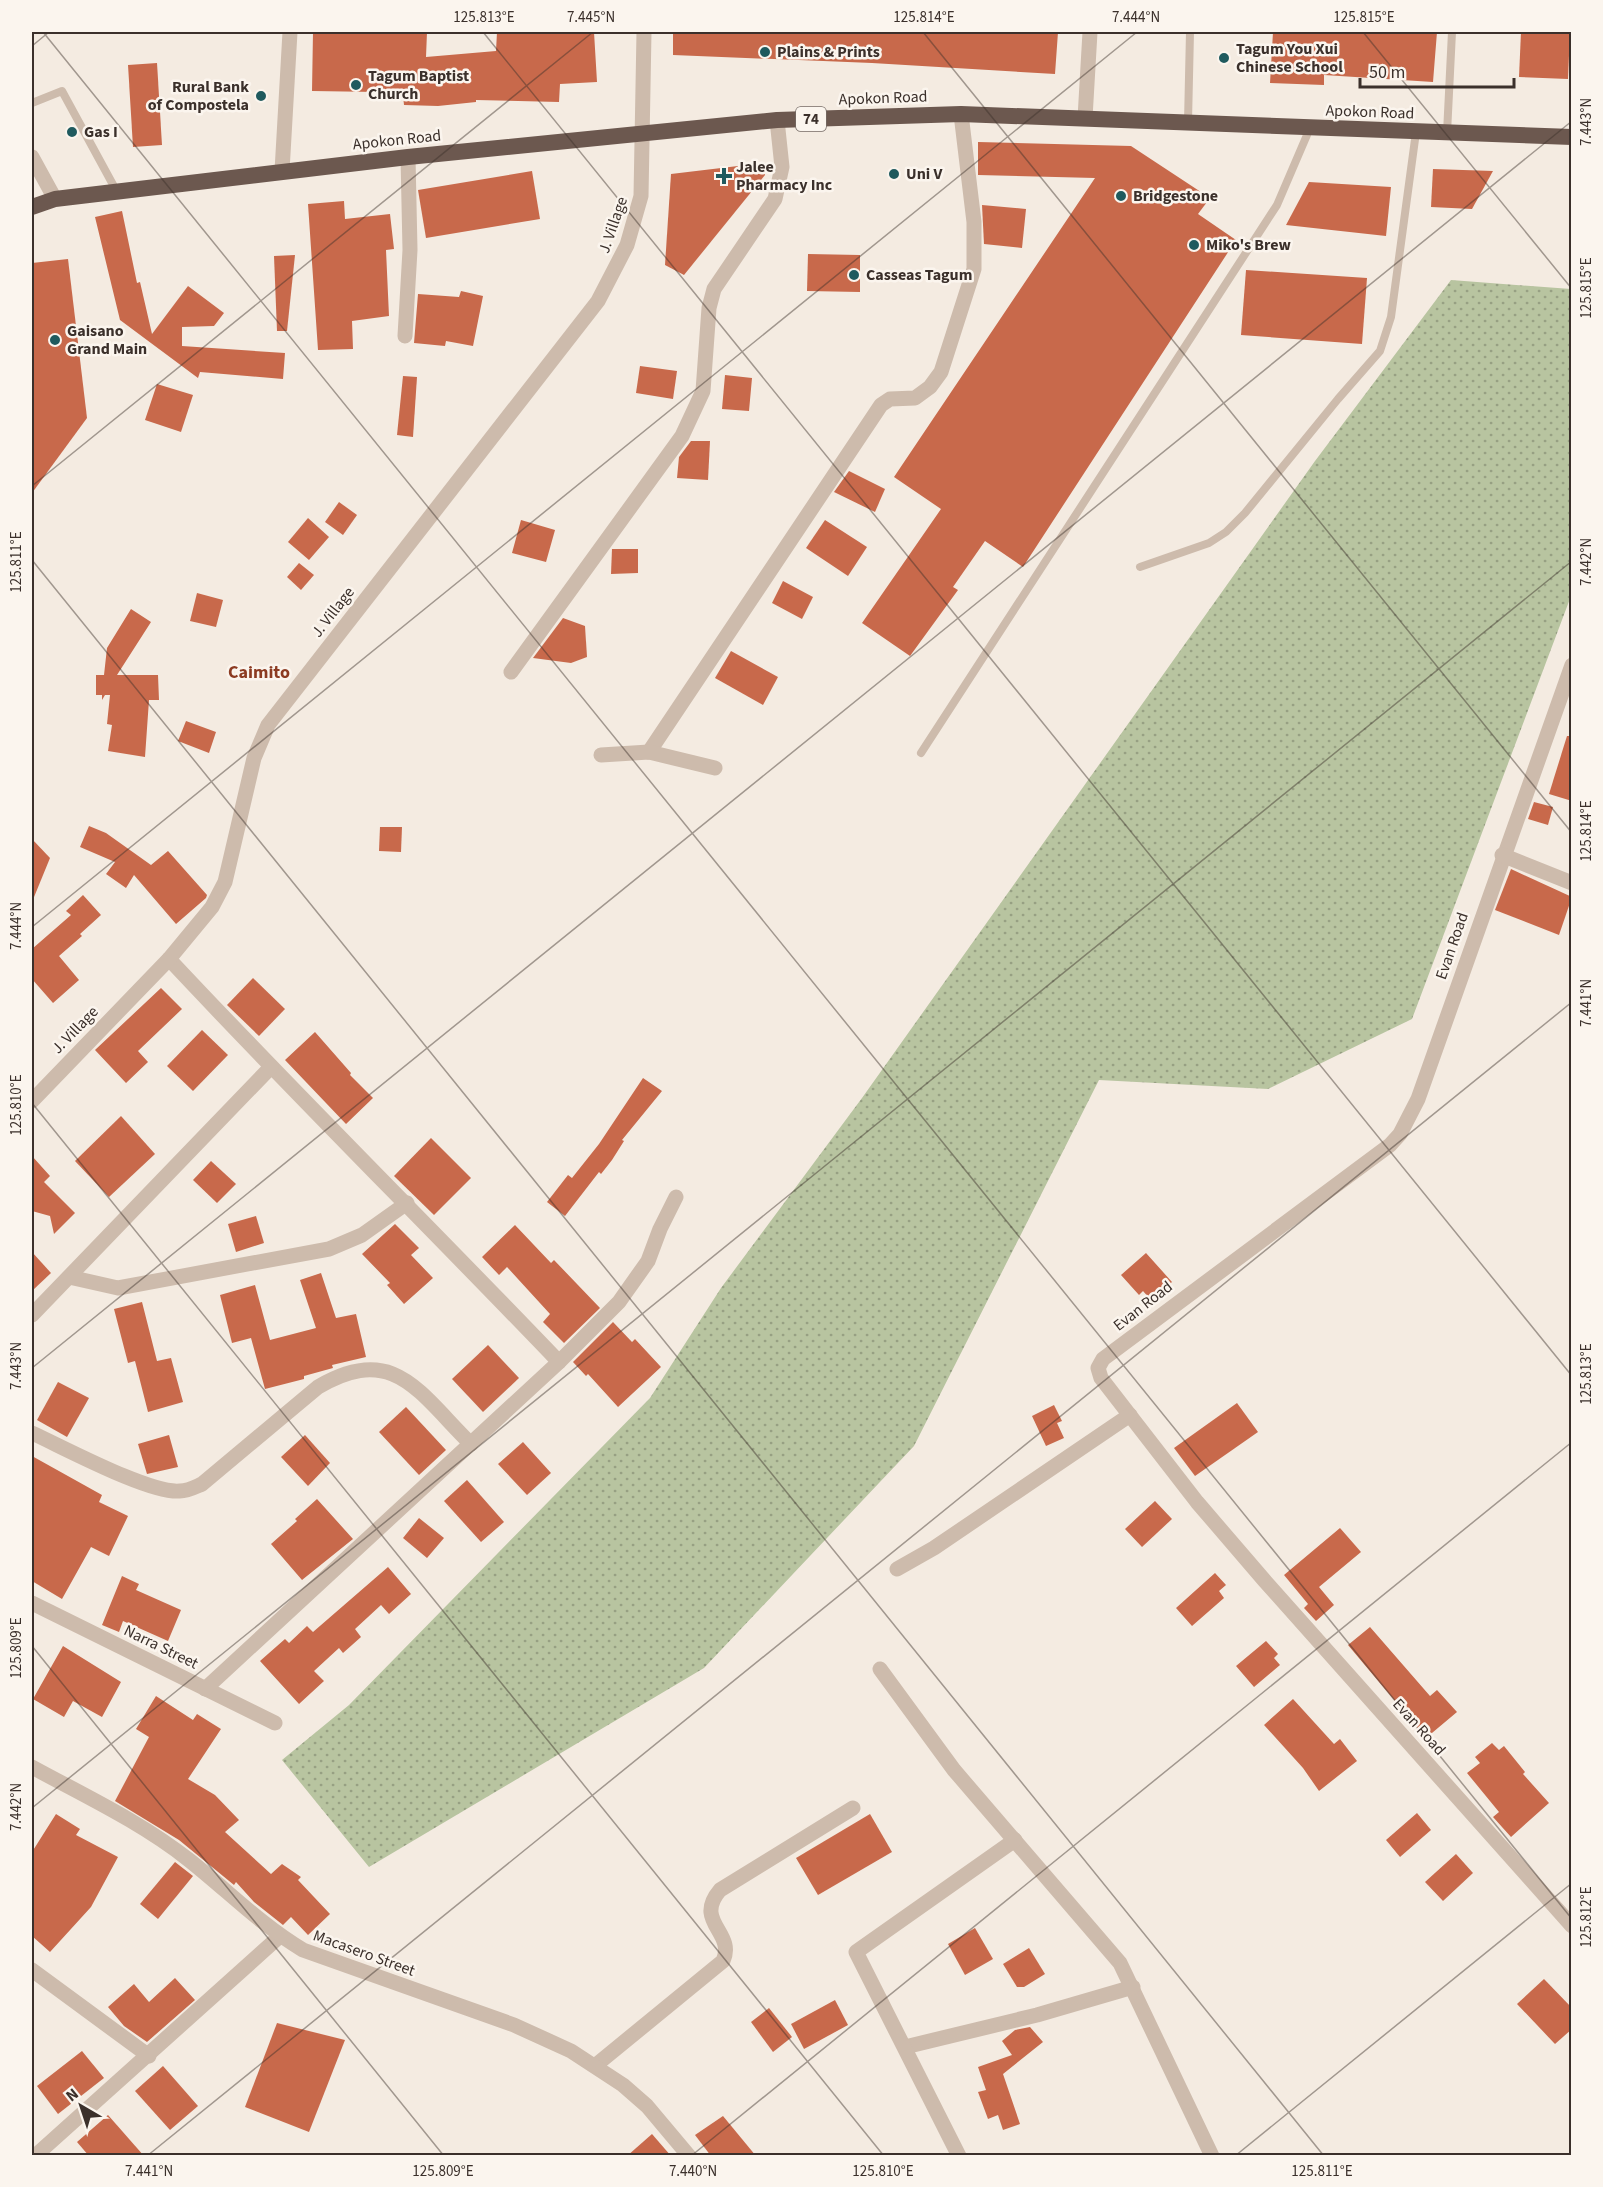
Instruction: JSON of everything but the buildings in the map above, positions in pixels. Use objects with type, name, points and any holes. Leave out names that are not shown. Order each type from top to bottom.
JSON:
[{"type":"highway","name":"Apokon Road","points":[[32,197],[55,199],[408,157],[777,120],[961,114],[1572,137]]},
{"type":"highway","name":"Apokon Road","points":[[32,207],[55,199]]},
{"type":"street","points":[[282,171],[290,32]]},
{"type":"street","name":"J. Village","points":[[32,1101],[169,959],[212,907],[225,882],[254,758],[268,725],[577,331],[603,293],[620,261],[636,220],[641,196],[644,133],[644,32]]},
{"type":"street","points":[[1085,118],[1090,32]]},
{"type":"street","points":[[649,752],[881,405],[890,399],[915,398],[930,387],[941,372],[974,270],[974,222],[961,114]]},
{"type":"street","points":[[511,672],[682,436],[695,413],[703,391],[709,308],[714,289],[775,199],[782,167],[777,120]]},
{"type":"street","points":[[32,157],[55,199]]},
{"type":"street","points":[[405,336],[410,250],[408,157]]},
{"type":"street","name":"Evan Road","points":[[1572,666],[1418,1099],[1400,1134],[1390,1145],[1103,1359],[1099,1364],[1098,1373],[1197,1502],[1572,1926]]},
{"type":"street","points":[[601,755],[649,752],[715,768]]},
{"type":"street","points":[[1503,855],[1572,883]]},
{"type":"street","points":[[169,959],[270,1067],[407,1203],[559,1362]]},
{"type":"street","points":[[32,1315],[270,1067]]},
{"type":"street","points":[[205,1689],[559,1362],[635,1283],[648,1262],[660,1229],[676,1197]]},
{"type":"street","points":[[69,1277],[118,1288],[329,1249],[362,1235],[407,1203]]},
{"type":"street","points":[[32,1433],[152,1487],[178,1492],[189,1490],[202,1484],[318,1388],[337,1376],[363,1368],[388,1370],[408,1382],[471,1444]]},
{"type":"street","points":[[897,1569],[934,1548],[1130,1415]]},
{"type":"street","name":"Narra Street","points":[[32,1604],[275,1724]]},
{"type":"street","points":[[880,1669],[954,1770],[1120,1963],[1212,2156]]},
{"type":"street","name":"Macasero Street","points":[[32,1767],[140,1825],[188,1859],[280,1936],[303,1950],[514,2025],[596,2065],[647,2106],[689,2156]]},
{"type":"street","points":[[596,2065],[723,1961],[725,1947],[710,1914],[709,1905],[720,1890],[853,1808]]},
{"type":"street","points":[[959,2156],[856,1952],[1015,1840]]},
{"type":"street","points":[[35,2156],[280,1936]]},
{"type":"street","points":[[32,1970],[149,2056]]},
{"type":"street","points":[[905,2047],[1037,2015],[1133,1987]]},
{"type":"lane","points":[[1188,122],[1190,32]]},
{"type":"lane","points":[[1447,133],[1452,32]]},
{"type":"lane","points":[[32,103],[62,91],[117,192]]},
{"type":"lane","points":[[921,753],[1277,205],[1310,128]]},
{"type":"lane","points":[[1140,567],[1209,543],[1226,532],[1245,513],[1380,351],[1392,317],[1416,132]]},
{"type":"green space","points":[[1451,280],[1571,289],[1571,596],[1412,1019],[1268,1089],[1099,1080],[914,1446],[704,1668],[369,1867],[282,1760],[349,1705],[650,1398],[721,1288],[862,1098],[1315,461]]},
{"type":"place","name":"Plains & Prints","points":[[765,52]]},
{"type":"place","name":"Tagum You Xui Chinese School","points":[[1224,58]]},
{"type":"place","name":"Tagum Baptist Church","points":[[356,85]]},
{"type":"place","name":"Rural Bank of Compostela","points":[[261,96]]},
{"type":"place","name":"Gas I","points":[[72,132]]},
{"type":"place","name":"Uni V","points":[[894,174]]},
{"type":"place","name":"Jalee Pharmacy Inc","points":[[724,176]]},
{"type":"place","name":"Bridgestone","points":[[1121,196]]},
{"type":"place","name":"Miko's Brew","points":[[1194,245]]},
{"type":"place","name":"Casseas Tagum","points":[[854,275]]},
{"type":"place","name":"Gaisano Grand Main","points":[[55,340]]},
{"type":"district","name":"Caimito","points":[[259,672]]}]
